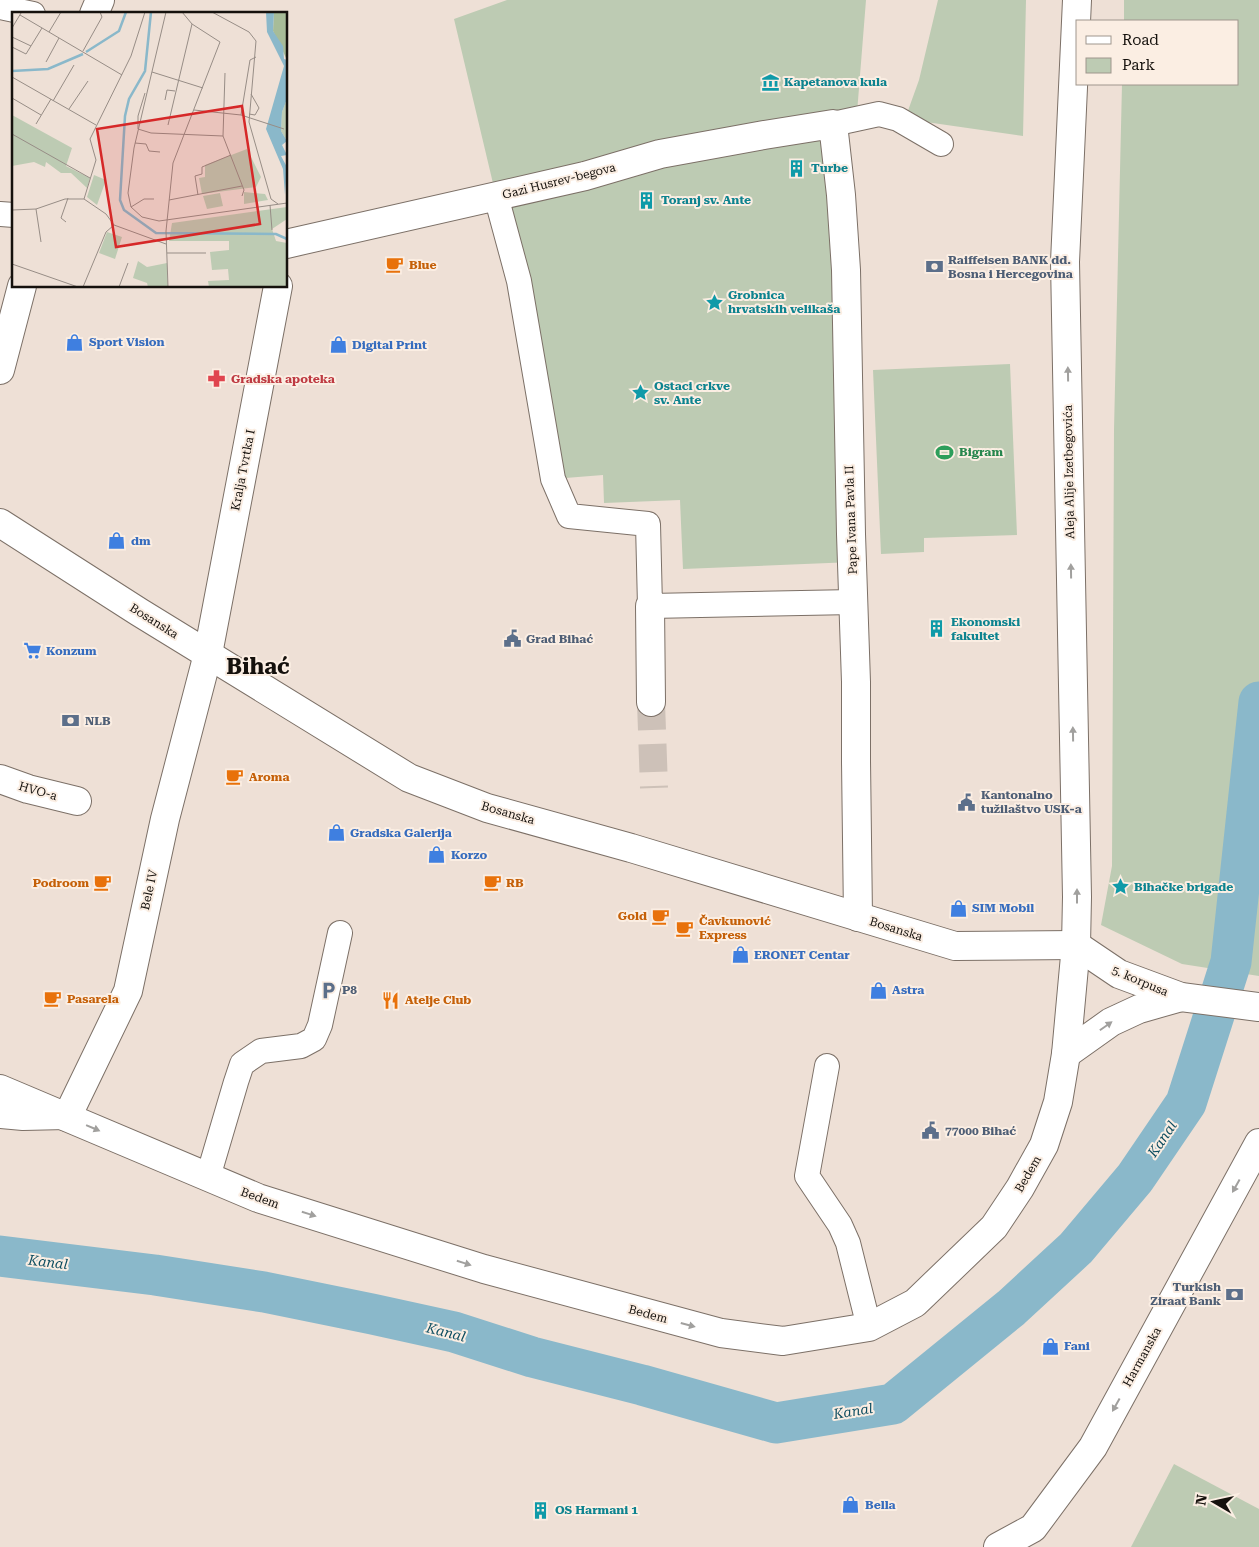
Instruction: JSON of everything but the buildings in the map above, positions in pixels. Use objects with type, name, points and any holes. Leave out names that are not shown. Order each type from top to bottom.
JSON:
[{"type":"street","points":[[95,12],[100,0]]},
{"type":"street","name":"Aleja Alije Izetbegovića","points":[[1076,0],[1065,262],[1077,888],[1076,945]]},
{"type":"street","name":"Gazi Husrev-begova","points":[[288,244],[585,176],[660,154],[833,124]]},
{"type":"street","name":"Pape Ivana Pavla II","points":[[833,124],[841,195],[846,270],[854,602],[858,917]]},
{"type":"street","points":[[0,370],[21,288]]},
{"type":"street","name":"Kralja Tvrtka I","points":[[208,654],[245,426],[278,288]]},
{"type":"street","name":"Bosanska","points":[[0,523],[409,778],[487,808],[631,848],[955,946],[1076,945]]},
{"type":"street","points":[[650,606],[651,702]]},
{"type":"street","name":"Bele IV","points":[[67,1117],[128,991],[165,819],[208,654]]},
{"type":"street","name":"HVO-a","points":[[0,779],[28,789],[77,801]]},
{"type":"street","name":"5. korpusa","points":[[1076,945],[1118,974],[1181,998],[1259,1007]]},
{"type":"street","name":"Bedem","points":[[0,1089],[258,1198],[484,1269],[721,1333],[783,1341],[869,1327],[915,1304],[994,1227],[1020,1188],[1044,1145],[1058,1102],[1066,1054],[1076,945]]},
{"type":"street","name":"5. korpusa","points":[[1066,1054],[1111,1022],[1138,1009],[1181,998]]},
{"type":"street","name":"Harmanska","points":[[998,1547],[1039,1537],[1093,1447],[1259,1143]]},
{"type":"lane","points":[[0,7],[24,12]]},
{"type":"lane","points":[[833,124],[879,114],[898,118],[941,144]]},
{"type":"lane","points":[[496,196],[519,281],[553,479],[569,516],[648,524],[650,606],[854,602]]},
{"type":"lane","points":[[208,1177],[242,1064],[261,1051],[301,1046],[314,1039],[320,1026],[340,933]]},
{"type":"lane","points":[[827,1066],[807,1176],[840,1225],[848,1243],[869,1327]]},
{"type":"lane","points":[[0,1116],[22,1118],[67,1117]]},
{"type":"green space","points":[[507,0],[866,0],[857,113],[833,125],[853,562],[683,569],[680,500],[604,503],[603,475],[553,479],[496,196],[454,19]]},
{"type":"green space","points":[[938,0],[1026,0],[1023,136],[905,119],[919,80]]},
{"type":"green space","points":[[1124,0],[1259,0],[1259,976],[1182,964],[1101,925],[1112,866],[1114,430],[1122,85],[1239,85],[1239,20],[1124,20]]},
{"type":"green space","name":"Bigram","points":[[1010,364],[1017,535],[924,538],[924,552],[881,554],[873,370]]},
{"type":"green space","points":[[1174,1464],[1259,1509],[1259,1547],[1131,1547]]},
{"type":"waterway","name":"Kanal","points":[[0,1256],[155,1275],[264,1292],[372,1314],[454,1332],[532,1357],[642,1385],[776,1423],[893,1404],[1011,1308],[1076,1248],[1135,1178],[1186,1103],[1231,962],[1259,702]]},
{"type":"tunnel","points":[[651,702],[654,788]]},
{"type":"place","name":"Kapetanova kula","points":[[770,82]]},
{"type":"place","name":"Turbe","points":[[797,168]]},
{"type":"place","name":"Toranj sv. Ante","points":[[647,200]]},
{"type":"place","name":"Blue","points":[[395,265]]},
{"type":"place","name":"Raiffeisen BANK dd. Bosna i Hercegovina","points":[[934,267]]},
{"type":"place","name":"Grobnica hrvatskih velikaša","points":[[714,302]]},
{"type":"place","name":"Sport Vision","points":[[75,342]]},
{"type":"place","name":"Digital Print","points":[[338,345]]},
{"type":"place","name":"Gradska apoteka","points":[[217,379]]},
{"type":"place","name":"Ostaci crkve sv. Ante","points":[[640,393]]},
{"type":"place","name":"Bigram","points":[[945,452]]},
{"type":"place","name":"dm","points":[[117,541]]},
{"type":"place","name":"Ekonomski fakultet","points":[[937,629]]},
{"type":"place","name":"Grad Bihać","points":[[512,639]]},
{"type":"place","name":"Konzum","points":[[32,651]]},
{"type":"place","name":"NLB","points":[[71,721]]},
{"type":"place","name":"Aroma","points":[[235,777]]},
{"type":"place","name":"Kantonalno tužilaštvo USK-a","points":[[967,802]]},
{"type":"place","name":"Gradska Galerija","points":[[336,833]]},
{"type":"place","name":"Korzo","points":[[437,855]]},
{"type":"place","name":"Podroom","points":[[103,883]]},
{"type":"place","name":"RB","points":[[492,883]]},
{"type":"place","name":"Bihačke brigade","points":[[1120,887]]},
{"type":"place","name":"SIM Mobil","points":[[958,908]]},
{"type":"place","name":"Gold","points":[[661,916]]},
{"type":"place","name":"Čavkunović Express","points":[[685,928]]},
{"type":"place","name":"ERONET Centar","points":[[740,955]]},
{"type":"place","name":"P8","points":[[328,990]]},
{"type":"place","name":"Astra","points":[[878,990]]},
{"type":"place","name":"Pasarela","points":[[53,999]]},
{"type":"place","name":"Atelje Club","points":[[391,1000]]},
{"type":"place","name":"77000 Bihać","points":[[931,1131]]},
{"type":"place","name":"Turkish Ziraat Bank","points":[[1235,1294]]},
{"type":"place","name":"Fani","points":[[1050,1346]]},
{"type":"place","name":"Bella","points":[[851,1505]]},
{"type":"place","name":"OS Harmani 1","points":[[541,1510]]},
{"type":"district","name":"Bihać","points":[[258,666]]}]
